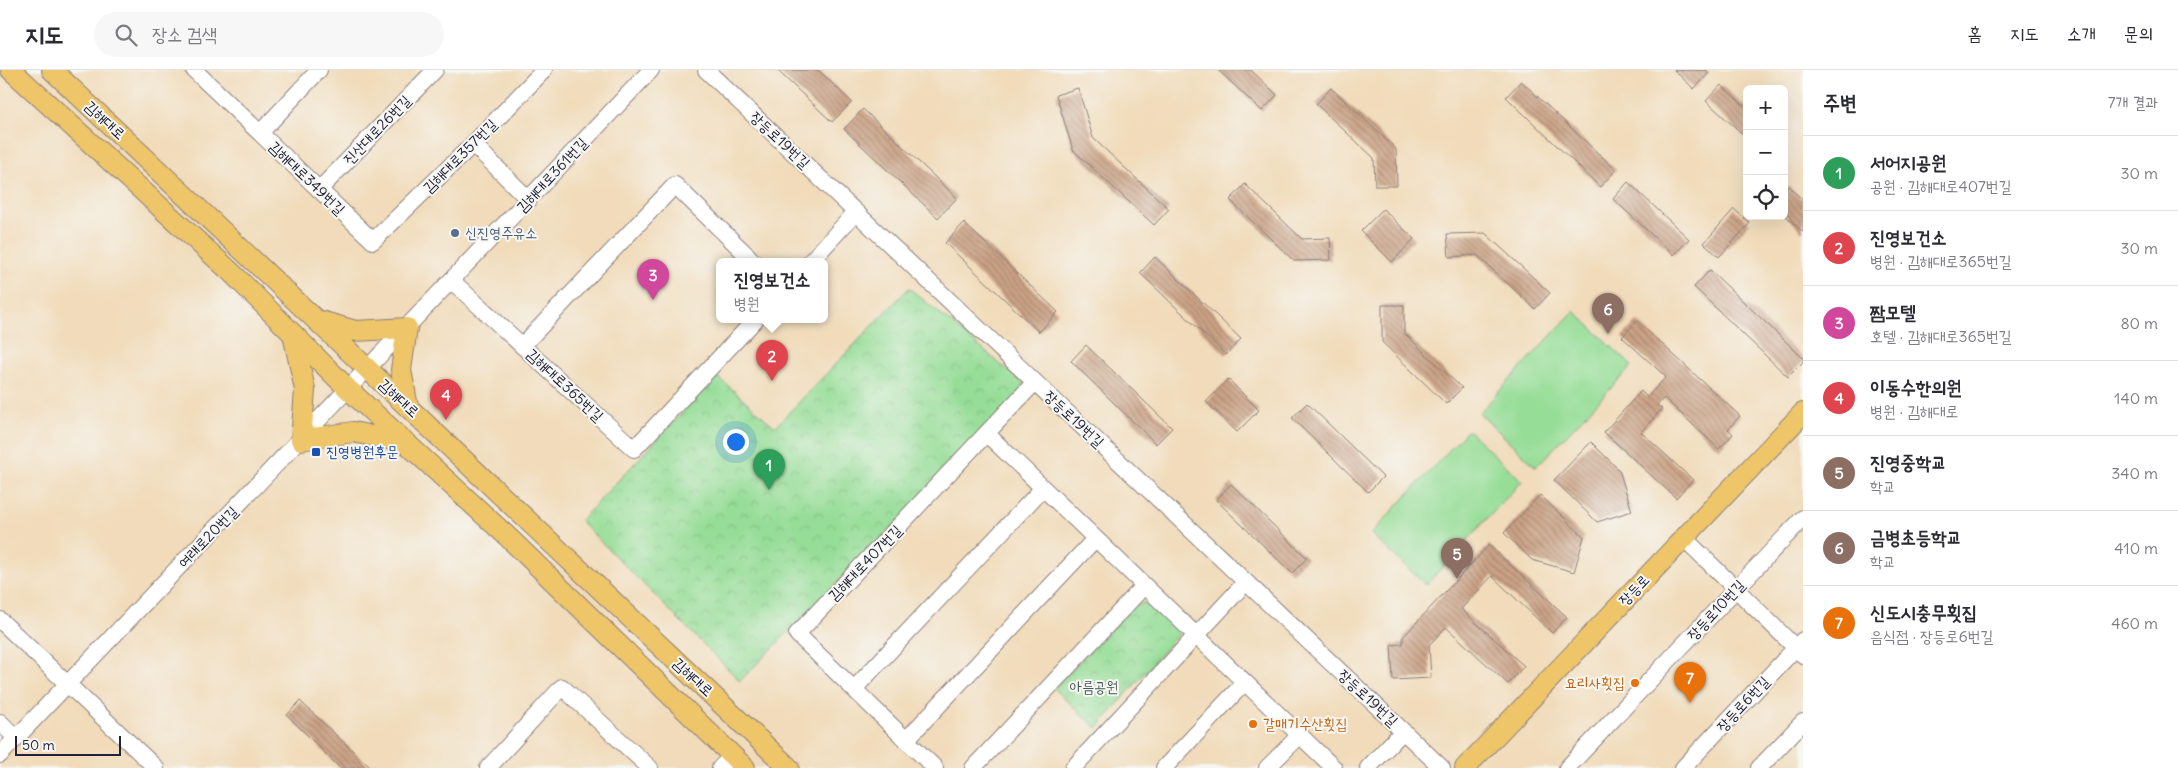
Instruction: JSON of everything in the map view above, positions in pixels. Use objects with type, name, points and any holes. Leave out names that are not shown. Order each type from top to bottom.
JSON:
[{"type":"main road","name":"김해대로","points":[[11,70],[232,273],[349,390],[510,539],[732,764]]},
{"type":"main road","name":"김해대로","points":[[52,70],[789,768]]},
{"type":"main road","points":[[317,320],[356,331],[408,328],[401,370],[408,407]]},
{"type":"main road","points":[[293,334],[305,390],[301,440],[342,432],[353,432],[407,443]]},
{"type":"main road","name":"장등로","points":[[1465,768],[1803,413]]},
{"type":"street","name":"김해대로349번길","points":[[319,70],[260,133],[373,241]]},
{"type":"street","name":"진산대로26번길","points":[[319,190],[435,70]]},
{"type":"street","name":"김해대로357번길","points":[[373,241],[473,144],[544,70]]},
{"type":"street","name":"김해대로361번길","points":[[349,390],[652,70]]},
{"type":"street","name":"장등로19번길","points":[[706,70],[1442,768]]},
{"type":"street","points":[[202,72],[260,133]]},
{"type":"street","points":[[473,144],[529,200]]},
{"type":"street","name":"김해대로365번길","points":[[750,258],[675,185],[522,346],[634,449],[753,323]]},
{"type":"street","points":[[814,258],[856,212]]},
{"type":"street","points":[[452,281],[522,346]]},
{"type":"street","name":"김해대로407번길","points":[[935,768],[797,634],[1035,382]]},
{"type":"street","name":"여래로20번길","points":[[0,755],[349,390]]},
{"type":"street","points":[[987,434],[1334,768]]},
{"type":"street","points":[[854,689],[1043,488]]},
{"type":"street","name":"장등로10번길","points":[[1567,768],[1803,518]]},
{"type":"street","points":[[906,740],[1095,538]]},
{"type":"street","points":[[1684,538],[1736,590],[1801,648]]},
{"type":"street","points":[[1073,768],[1246,582]]},
{"type":"street","points":[[973,768],[1144,586]]},
{"type":"street","points":[[0,620],[156,768]]},
{"type":"street","name":"장등로6번길","points":[[1683,768],[1801,648]]},
{"type":"street","points":[[1164,768],[1245,682]]},
{"type":"street","points":[[488,768],[562,687],[650,768]]},
{"type":"street","points":[[0,722],[16,738]]},
{"type":"street","points":[[1759,768],[1803,722]]},
{"type":"street","points":[[1368,768],[1403,731]]},
{"type":"street","points":[[1267,768],[1300,735]]},
{"type":"green space","points":[[909,288],[1029,388],[740,681],[580,521],[717,376],[775,427]]},
{"type":"green space","points":[[1574,311],[1632,366],[1536,467],[1479,413]]},
{"type":"green space","points":[[1468,430],[1522,481],[1426,585],[1371,534]]},
{"type":"green space","name":"아름공원","points":[[1150,602],[1181,631],[1097,728],[1054,689],[1133,605]]},
{"type":"building","points":[[777,70],[818,70],[852,102],[832,122]]},
{"type":"building","points":[[1218,70],[1251,70],[1277,95],[1262,111]]},
{"type":"building","points":[[1674,70],[1706,70],[1709,73],[1694,89]]},
{"type":"building","points":[[1521,81],[1616,170],[1600,187],[1506,97]]},
{"type":"building","points":[[1721,85],[1743,104],[1743,134],[1706,101]]},
{"type":"building","points":[[1078,88],[1093,138],[1169,209],[1154,225],[1073,150],[1056,95]]},
{"type":"building","points":[[1331,88],[1396,149],[1397,186],[1375,186],[1374,158],[1316,104]]},
{"type":"building","points":[[863,109],[957,198],[938,218],[844,129]]},
{"type":"building","points":[[1628,182],[1689,239],[1674,255],[1613,199]]},
{"type":"building","points":[[1245,184],[1302,239],[1330,238],[1331,260],[1294,261],[1230,200]]},
{"type":"building","points":[[1788,186],[1803,200],[1803,232],[1788,218]]},
{"type":"building","points":[[1383,209],[1414,239],[1392,262],[1361,231]]},
{"type":"building","points":[[1734,209],[1743,217],[1743,220],[1750,223],[1719,257],[1704,243]]},
{"type":"building","points":[[964,223],[1058,312],[1039,332],[945,243]]},
{"type":"building","points":[[1485,233],[1550,293],[1535,309],[1477,255],[1449,257],[1447,234]]},
{"type":"building","points":[[1155,257],[1241,339],[1226,355],[1140,273]]},
{"type":"building","points":[[1710,270],[1803,358],[1803,362],[1788,377],[1694,287]]},
{"type":"building","points":[[1382,305],[1404,305],[1404,333],[1462,388],[1446,404],[1382,342]]},
{"type":"building","points":[[1637,321],[1740,416],[1728,429],[1733,434],[1719,449],[1664,398],[1657,405],[1662,409],[1641,432],[1693,480],[1676,498],[1604,432],[1641,391],[1647,397],[1666,377],[1622,337]]},
{"type":"building","points":[[1086,345],[1172,428],[1156,444],[1071,361]]},
{"type":"building","points":[[1228,379],[1259,410],[1237,432],[1206,402]]},
{"type":"building","points":[[1307,403],[1383,477],[1368,492],[1292,418]]},
{"type":"building","points":[[1591,442],[1619,470],[1632,511],[1597,522],[1554,480]]},
{"type":"building","points":[[1231,484],[1307,558],[1292,573],[1216,500]]},
{"type":"building","points":[[1540,495],[1584,537],[1574,572],[1532,560],[1504,533]]},
{"type":"building","points":[[1489,545],[1567,617],[1552,633],[1492,576],[1461,609],[1524,666],[1508,684],[1446,627],[1429,645],[1431,678],[1393,680],[1391,645],[1403,644],[1403,637]]},
{"type":"building","points":[[300,701],[371,768],[340,768],[287,715]]},
{"type":"place","name":"신진영주유소","points":[[455,233]]},
{"type":"place","name":"짬모텔","points":[[653,300]]},
{"type":"place","name":"금병초등학교","points":[[1608,334]]},
{"type":"place","name":"진영보건소","points":[[772,381]]},
{"type":"place","name":"이동수한의원","points":[[446,420]]},
{"type":"place","name":"진영병원후문","points":[[316,452]]},
{"type":"place","name":"서어지공원","points":[[769,490]]},
{"type":"place","name":"진영중학교","points":[[1457,579]]},
{"type":"place","name":"요리사횟집","points":[[1635,683]]},
{"type":"place","name":"신도시충무횟집","points":[[1690,703]]},
{"type":"place","name":"갈매기수산횟집","points":[[1253,724]]}]
